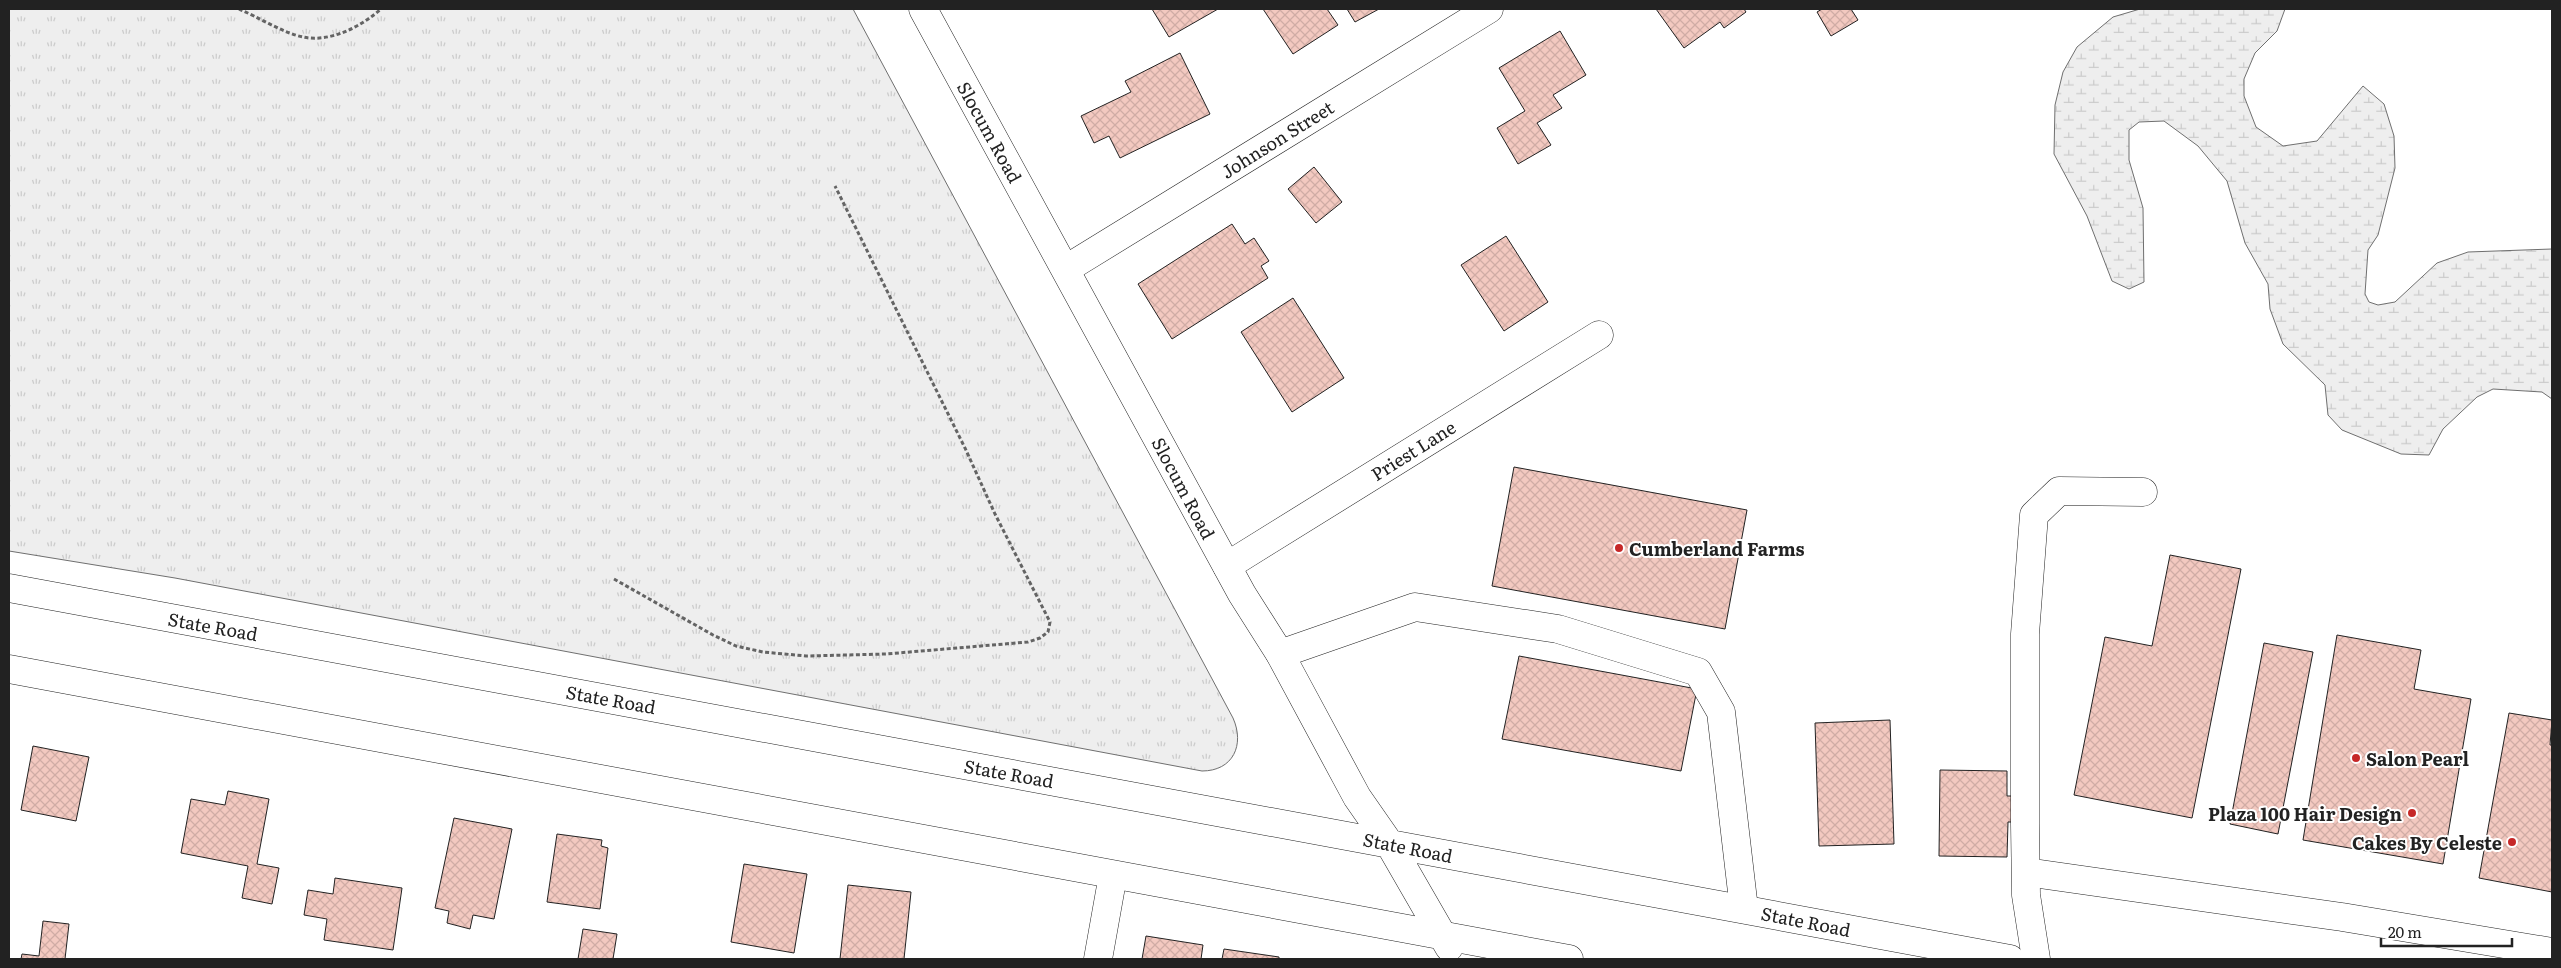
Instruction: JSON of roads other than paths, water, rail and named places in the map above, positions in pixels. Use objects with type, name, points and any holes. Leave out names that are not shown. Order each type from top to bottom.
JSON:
[{"type":"main road","name":"Slocum Road","points":[[923,9],[1226,566],[1280,654],[1357,796],[1389,843],[1450,948]]},
{"type":"main road","name":"Johnson Street","points":[[1066,269],[1488,9]]},
{"type":"main road","name":"Priest Lane","points":[[1226,566],[1599,335]]},
{"type":"main road","points":[[2036,959],[2026,895],[2025,634],[2034,515],[2059,491],[2143,492]]},
{"type":"main road","name":"State Road","points":[[9,588],[2010,959]]},
{"type":"main road","points":[[1280,654],[1415,607],[1558,629],[1698,672],[1721,712],[1744,909]]},
{"type":"main road","points":[[9,669],[1113,875],[1450,948],[1569,959]]},
{"type":"main road","points":[[2026,872],[2342,917],[2501,952],[2552,952]]},
{"type":"main road","points":[[1098,959],[1113,875]]},
{"type":"place","name":"Cumberland Farms","points":[[1619,548]]},
{"type":"place","name":"Salon Pearl","points":[[2356,758]]},
{"type":"place","name":"Plaza 100 Hair Design","points":[[2412,813]]},
{"type":"place","name":"Cakes By Celeste","points":[[2512,842]]}]
